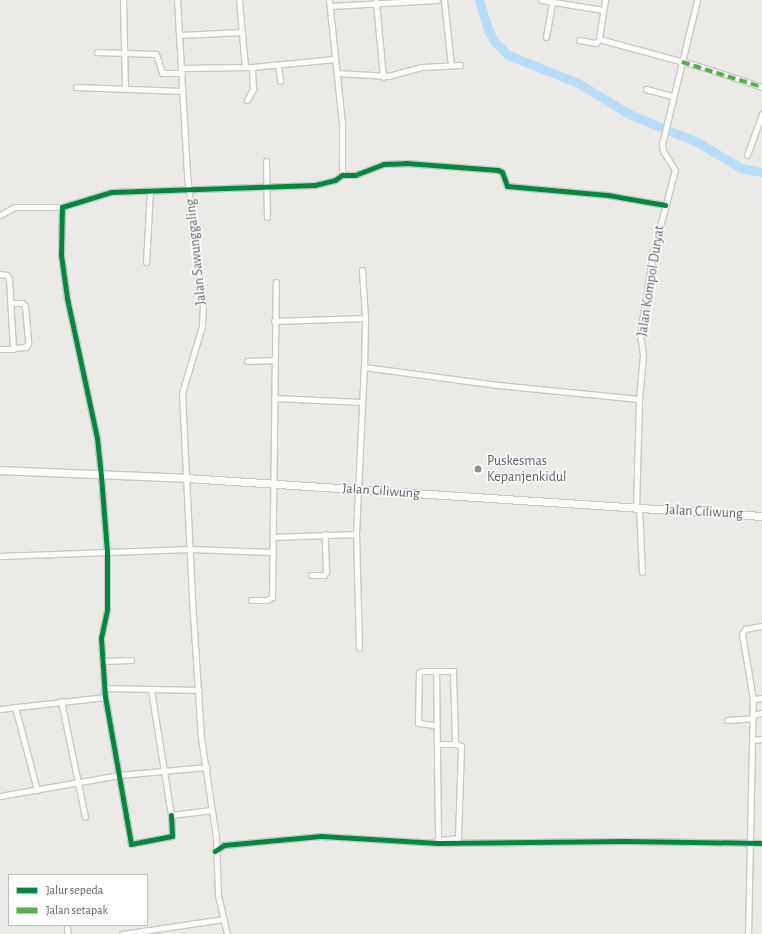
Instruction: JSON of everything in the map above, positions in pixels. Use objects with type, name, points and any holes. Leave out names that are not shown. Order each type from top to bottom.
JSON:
[{"type":"main road","name":"Jalan Ciliwung","points":[[0,470],[101,476],[186,478],[762,516]]},
{"type":"street","points":[[123,0],[125,89]]},
{"type":"street","name":"Jalan Sawunggaling","points":[[177,0],[189,190],[202,297],[202,326],[182,393],[186,478],[201,738],[207,767],[216,837],[215,851],[218,894],[227,934]]},
{"type":"street","points":[[239,0],[244,67]]},
{"type":"street","points":[[342,175],[342,123],[330,3],[418,3],[437,0]]},
{"type":"street","points":[[444,0],[451,65]]},
{"type":"street","points":[[541,0],[603,10]]},
{"type":"street","points":[[580,40],[596,43],[599,39],[605,0]]},
{"type":"street","name":"Jalan Kompol Duryat","points":[[642,572],[637,508],[639,398],[643,355],[640,334],[650,276],[652,253],[675,167],[663,151],[662,144],[697,0]]},
{"type":"street","points":[[376,2],[382,77]]},
{"type":"street","points":[[546,37],[552,2]]},
{"type":"street","points":[[180,35],[242,32]]},
{"type":"street","points":[[599,39],[682,62],[762,87]]},
{"type":"street","points":[[97,52],[156,54],[162,73],[182,70],[278,66],[335,59]]},
{"type":"street","points":[[337,73],[382,77],[422,67],[460,64]]},
{"type":"street","points":[[278,66],[280,81]]},
{"type":"street","points":[[247,100],[253,89],[252,67]]},
{"type":"street","points":[[76,87],[182,91]]},
{"type":"street","points":[[646,88],[673,96]]},
{"type":"street","points":[[747,156],[762,114]]},
{"type":"street","points":[[266,161],[267,217]]},
{"type":"street","points":[[0,214],[15,206],[62,207],[102,194],[150,190],[267,188],[315,185],[335,180],[342,175],[355,175],[388,163],[498,170],[502,172],[507,186],[608,195],[665,206]]},
{"type":"street","points":[[146,262],[150,190]]},
{"type":"street","points":[[62,207],[61,254],[82,370],[97,438],[101,476],[107,552],[107,609],[102,632],[102,661],[105,697],[131,844],[173,836],[151,690]]},
{"type":"street","points":[[359,648],[356,534],[364,367],[365,318],[362,270]]},
{"type":"street","points":[[0,274],[7,275],[9,279],[13,348]]},
{"type":"street","points":[[251,600],[271,599],[274,485],[274,321],[276,282]]},
{"type":"street","points":[[0,349],[9,351],[13,348],[26,347],[28,343],[24,303],[11,303]]},
{"type":"street","points":[[274,321],[365,318]]},
{"type":"street","points":[[247,361],[274,360]]},
{"type":"street","points":[[364,367],[498,385],[639,398]]},
{"type":"street","points":[[274,398],[362,402]]},
{"type":"street","points":[[311,575],[324,575],[326,572],[325,534]]},
{"type":"street","points":[[273,537],[356,534]]},
{"type":"street","points":[[0,556],[190,549],[273,552]]},
{"type":"street","points":[[748,934],[753,699],[742,634],[745,629],[762,626]]},
{"type":"street","points":[[102,661],[131,660]]},
{"type":"street","points":[[436,671],[436,725],[438,741],[437,841]]},
{"type":"street","points":[[436,725],[418,723],[419,673],[436,671],[455,673],[455,742]]},
{"type":"street","points":[[105,688],[199,690]]},
{"type":"street","points":[[0,709],[105,697]]},
{"type":"street","points":[[753,699],[762,698]]},
{"type":"street","points":[[61,701],[85,817]]},
{"type":"street","points":[[15,707],[37,790]]},
{"type":"street","points":[[727,720],[762,713]]},
{"type":"street","points":[[753,740],[762,739]]},
{"type":"street","points":[[437,841],[457,839],[459,835],[461,746],[455,742],[438,741]]},
{"type":"street","points":[[0,796],[78,781],[119,775],[207,767]]},
{"type":"street","points":[[171,815],[212,810]]},
{"type":"street","points":[[215,851],[224,845],[321,836],[437,841],[762,843]]},
{"type":"street","points":[[216,837],[224,845]]},
{"type":"street","points":[[122,934],[181,927],[224,919]]},
{"type":"street","points":[[181,927],[183,934]]},
{"type":"waterway","points":[[479,0],[488,30],[494,41],[508,55],[578,83],[629,114],[697,142],[741,168],[762,172]]},
{"type":"marked path","points":[[682,62],[762,87]]},
{"type":"cycle path","points":[[171,815],[172,836],[131,844],[105,697],[101,638],[107,609],[107,552],[101,476],[97,438],[67,298],[61,255],[62,207],[111,192],[315,185],[335,180],[342,175],[355,175],[383,164],[406,163],[498,170],[502,172],[507,186],[608,195],[665,205]]},
{"type":"cycle path","points":[[215,851],[224,845],[321,836],[438,843],[625,841],[762,843]]},
{"type":"place","name":"Puskesmas Kepanjenkidul","points":[[478,469]]}]
